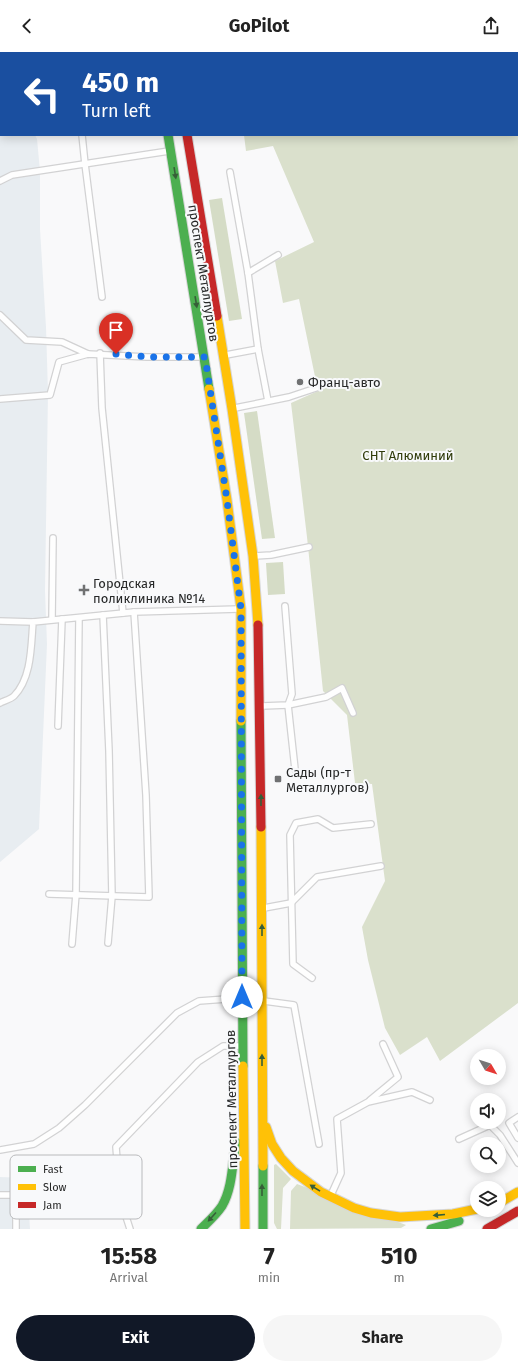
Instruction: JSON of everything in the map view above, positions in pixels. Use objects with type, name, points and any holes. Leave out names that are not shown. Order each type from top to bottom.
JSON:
[{"type":"main road","name":"проспект Металлургов","points":[[168,136],[205,357],[227,500],[241,609],[242,997],[245,1229]]},
{"type":"main road","name":"проспект Металлургов","points":[[187,136],[232,409],[253,556],[259,632],[263,1229]]},
{"type":"main road","points":[[201,1229],[214,1216],[223,1203],[229,1182],[234,1150],[244,1114]]},
{"type":"main road","points":[[262,1114],[271,1143],[284,1161],[306,1183],[330,1197],[364,1211],[386,1216],[412,1218],[470,1211]]},
{"type":"main road","points":[[506,1199],[518,1192]]},
{"type":"main road","points":[[487,1229],[518,1210]]},
{"type":"main road","points":[[431,1229],[451,1224],[470,1216]]},
{"type":"lane","points":[[82,136],[102,297]]},
{"type":"lane","points":[[0,181],[12,175],[171,151]]},
{"type":"lane","points":[[230,172],[248,273],[258,349],[268,401]]},
{"type":"lane","points":[[248,273],[278,255]]},
{"type":"lane","points":[[0,315],[26,340],[62,342],[88,354]]},
{"type":"lane","points":[[224,355],[258,349]]},
{"type":"lane","points":[[100,353],[102,408],[123,613]]},
{"type":"lane","points":[[0,399],[50,396],[59,362],[88,354],[100,353],[148,357],[205,357]]},
{"type":"lane","points":[[232,409],[289,397],[320,387]]},
{"type":"lane","points":[[52,619],[53,538]]},
{"type":"lane","points":[[253,556],[271,555],[310,547]]},
{"type":"lane","points":[[285,606],[292,694],[288,704],[295,769]]},
{"type":"lane","points":[[0,621],[33,622],[134,612],[241,609]]},
{"type":"lane","points":[[49,894],[149,897],[146,795],[134,612]]},
{"type":"lane","points":[[103,615],[109,751],[112,896],[108,943]]},
{"type":"lane","points":[[72,944],[76,894],[78,618]]},
{"type":"lane","points":[[58,726],[62,619]]},
{"type":"lane","points":[[0,703],[13,697],[25,682],[28,671],[33,622]]},
{"type":"lane","points":[[260,706],[288,704],[326,697],[342,688],[353,713]]},
{"type":"lane","points":[[312,978],[293,964],[290,835],[296,823],[318,820],[333,828],[371,824]]},
{"type":"lane","points":[[262,909],[291,903],[317,877],[381,866]]},
{"type":"lane","points":[[0,1150],[34,1144],[59,1128],[85,1105],[177,1013],[199,1001],[242,997]]},
{"type":"lane","points":[[262,1001],[294,1005],[319,1144]]},
{"type":"lane","points":[[330,1197],[341,1173],[337,1119],[368,1102],[398,1077],[383,1044]]},
{"type":"lane","points":[[117,1155],[116,1147],[198,1062],[223,1046],[243,1046]]},
{"type":"lane","points":[[368,1102],[412,1092],[430,1100]]},
{"type":"lane","points":[[518,1117],[509,1123],[518,1138]]},
{"type":"lane","points":[[459,1139],[490,1125],[500,1135],[518,1163]]},
{"type":"lane","points":[[127,1219],[130,1229]]},
{"type":"shaded area","points":[[0,136],[36,136],[40,171],[40,229],[46,327],[48,393],[45,591],[47,644],[39,829],[0,862]]},
{"type":"shaded area","points":[[0,1177],[10,1177],[10,1219],[29,1219],[30,1229],[0,1229]]},
{"type":"green space","name":"СНТ Алюминий","points":[[244,136],[518,136],[518,1003],[440,1061],[427,1037],[400,1055],[385,1028],[368,960],[362,927],[385,881],[372,784],[355,783],[347,715],[323,691],[291,403],[318,391],[299,299],[283,303],[275,261],[314,242],[273,146],[246,151]]},
{"type":"green space","points":[[222,198],[242,319],[229,321],[209,200]]},
{"type":"green space","points":[[257,411],[275,538],[262,539],[244,413]]},
{"type":"green space","points":[[283,562],[285,594],[268,595],[266,563]]},
{"type":"green space","points":[[276,1164],[291,1179],[283,1188],[281,1229],[277,1229],[274,1223],[274,1165]]},
{"type":"green space","points":[[297,1184],[406,1225],[401,1228],[290,1229],[291,1191]]},
{"type":"traffic: fast","points":[[168,136],[209,389]]},
{"type":"traffic: fast","points":[[241,721],[243,1066]]},
{"type":"traffic: fast","points":[[201,1229],[217,1212],[226,1199],[236,1142]]},
{"type":"traffic: fast","points":[[263,1166],[263,1229]]},
{"type":"traffic: fast","points":[[431,1229],[459,1221]]},
{"type":"traffic: slow","points":[[217,316],[253,556],[258,625]]},
{"type":"traffic: slow","points":[[209,389],[227,500],[241,609],[241,721]]},
{"type":"traffic: slow","points":[[261,827],[263,1166]]},
{"type":"traffic: slow","points":[[243,1066],[245,1229]]},
{"type":"traffic: slow","points":[[266,1127],[272,1144],[281,1158],[293,1171],[321,1192],[354,1208],[371,1213],[400,1217],[453,1214],[470,1210]]},
{"type":"traffic: slow","points":[[506,1199],[518,1192]]},
{"type":"traffic: jam","points":[[187,136],[217,316]]},
{"type":"traffic: jam","points":[[258,625],[261,827]]},
{"type":"traffic: jam","points":[[487,1229],[518,1211]]},
{"type":"place","name":"Франц-авто","points":[[300,382]]},
{"type":"place","name":"Городская поликлиника №14","points":[[84,590]]},
{"type":"place","name":"Сады (пр-т Металлургов)","points":[[278,779]]},
{"type":"route","points":[[116,354],[148,357],[205,357],[227,500],[241,609],[242,997]]}]
